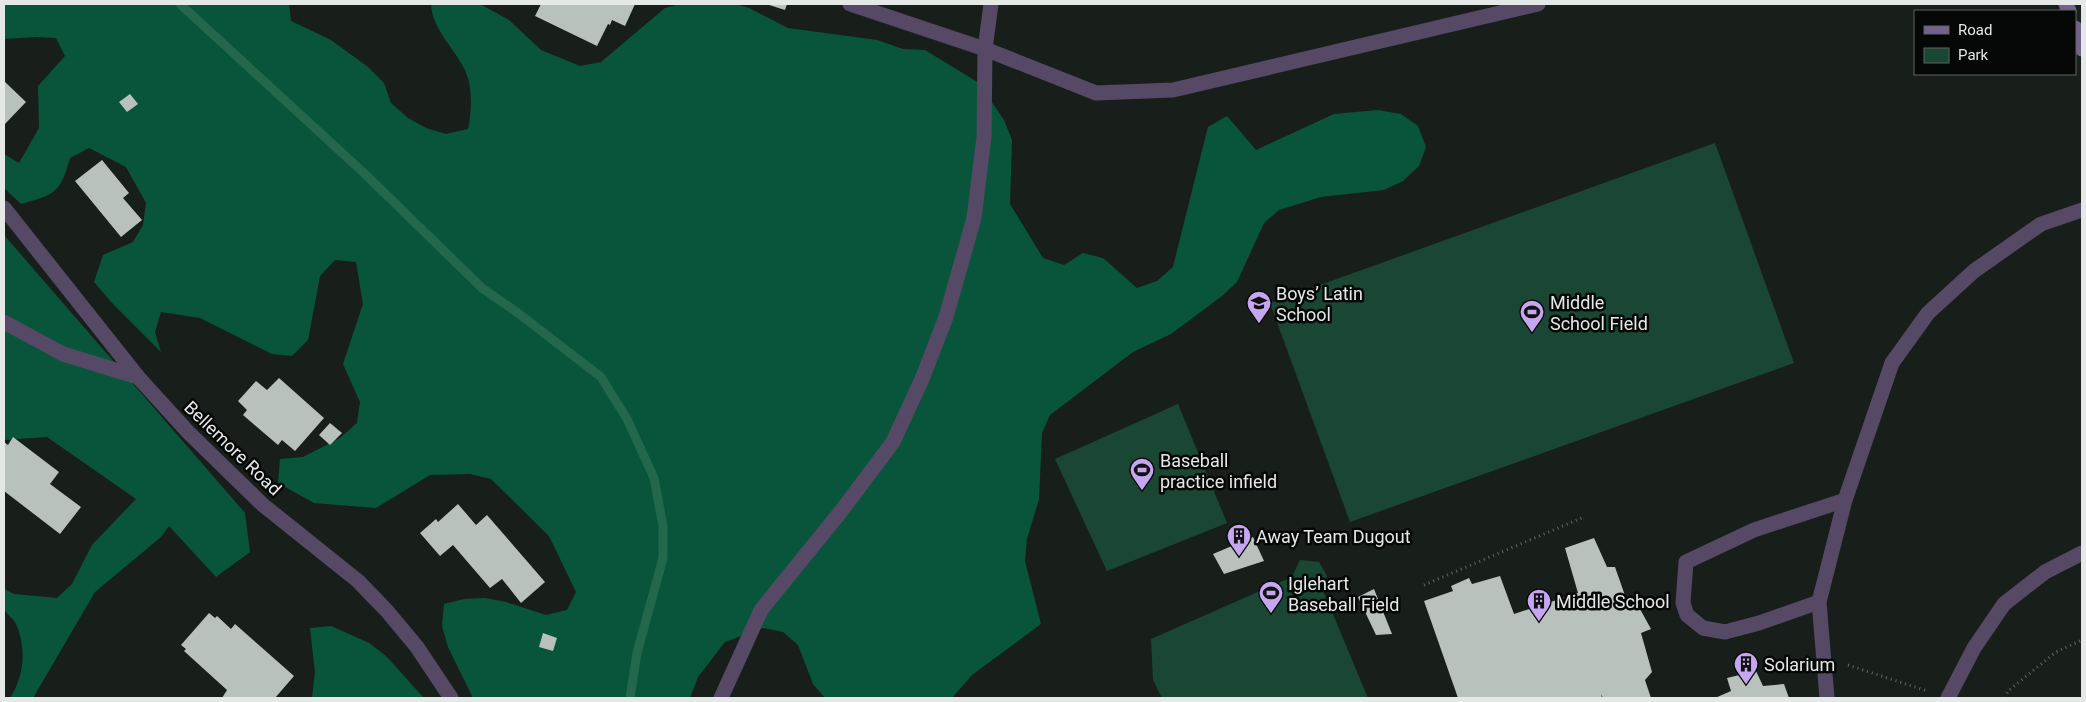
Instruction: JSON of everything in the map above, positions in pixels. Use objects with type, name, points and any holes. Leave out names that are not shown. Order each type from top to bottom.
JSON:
[{"type":"street","points":[[850,4],[985,49],[1096,93],[1173,90],[1538,4]]},
{"type":"street","points":[[721,698],[761,610],[842,510],[893,442],[922,379],[946,317],[974,218],[984,137],[985,49],[991,4]]},
{"type":"street","points":[[2076,31],[2082,49]]},
{"type":"street","name":"Bellemore Road","points":[[4,208],[138,377],[188,432],[263,505],[358,581],[388,611],[417,648],[451,698]]},
{"type":"street","points":[[1827,698],[1820,602],[1845,500],[1892,363],[1928,313],[1974,271],[2041,224],[2082,210]]},
{"type":"street","points":[[4,322],[63,354],[138,377]]},
{"type":"street","points":[[1820,602],[1759,623],[1725,632],[1703,628],[1687,615],[1683,603],[1686,562],[1754,530],[1845,500]]},
{"type":"street","points":[[1948,698],[1974,648],[2004,604],[2045,572],[2082,554]]},
{"type":"path","points":[[1424,585],[1584,517]]},
{"type":"path","points":[[2005,698],[2008,691],[2056,652],[2082,640]]},
{"type":"path","points":[[1825,656],[1948,698]]},
{"type":"green space","points":[[4,4],[289,4],[291,21],[331,40],[368,67],[384,83],[391,103],[408,118],[426,128],[446,134],[468,129],[471,106],[470,90],[464,68],[439,29],[432,13],[431,4],[480,4],[509,20],[541,50],[580,66],[601,62],[665,8],[680,4],[735,4],[749,8],[788,28],[877,40],[903,49],[925,50],[979,83],[1004,120],[1012,140],[1010,204],[1043,258],[1064,265],[1083,253],[1103,258],[1137,288],[1157,281],[1173,267],[1208,127],[1227,116],[1256,150],[1334,114],[1378,110],[1401,114],[1418,126],[1426,147],[1419,166],[1403,181],[1384,190],[1321,197],[1279,210],[1264,223],[1237,282],[1222,296],[1171,334],[1133,352],[1050,415],[1042,433],[1039,499],[1027,539],[1025,561],[1041,624],[972,675],[952,698],[825,698],[813,684],[798,645],[783,632],[763,628],[725,642],[698,677],[690,698],[473,698],[448,647],[442,626],[444,604],[464,599],[485,598],[506,602],[546,615],[567,610],[576,592],[549,536],[491,479],[470,474],[430,475],[376,508],[314,503],[278,483],[280,459],[303,457],[340,438],[357,423],[360,402],[343,364],[363,304],[356,262],[335,260],[320,276],[308,340],[292,356],[272,354],[200,318],[161,312],[155,332],[161,352],[94,282],[103,255],[133,242],[143,225],[146,203],[126,167],[89,148],[70,158],[63,179],[59,186],[49,195],[21,204],[4,188],[4,154],[19,163],[39,128],[38,86],[65,56],[56,38],[4,39]]},
{"type":"green space","name":"Middle School Field","points":[[1715,143],[1794,363],[1350,522],[1270,303]]},
{"type":"green space","points":[[4,235],[245,513],[250,552],[216,577],[169,526],[161,537],[95,592],[33,698],[10,698],[21,672],[23,652],[16,624],[4,609],[4,589],[14,594],[57,598],[72,584],[92,545],[136,499],[47,437],[4,440]]},
{"type":"green space","name":"Baseball practice infield","points":[[1178,404],[1227,523],[1107,571],[1055,459]]},
{"type":"green space","name":"Iglehart Baseball Field","points":[[1300,560],[1319,562],[1327,576],[1322,588],[1368,698],[1162,698],[1153,680],[1151,639],[1292,577]]},
{"type":"green space","points":[[331,626],[369,643],[386,656],[424,698],[312,698],[315,672],[310,628]]},
{"type":"building","points":[[541,4],[635,4],[625,26],[612,20],[597,46],[535,16]]},
{"type":"building","points":[[766,4],[787,4],[785,10]]},
{"type":"building","points":[[4,81],[26,102],[4,125]]},
{"type":"building","points":[[130,94],[138,104],[127,112],[119,102]]},
{"type":"building","points":[[102,160],[129,193],[123,198],[142,220],[121,237],[75,181]]},
{"type":"building","points":[[279,378],[324,418],[295,451],[282,440],[278,445],[243,415],[247,410],[238,401],[256,381],[267,390]]},
{"type":"building","points":[[330,423],[342,433],[330,445],[319,435]]},
{"type":"building","points":[[13,437],[59,472],[50,484],[81,507],[60,534],[4,491],[4,442],[8,445]]},
{"type":"building","points":[[458,504],[476,525],[487,515],[545,582],[521,603],[502,579],[490,588],[453,545],[440,556],[420,533],[436,519],[438,522]]},
{"type":"building","name":"Away Team Dugout","points":[[1253,537],[1264,561],[1224,574],[1213,554]]},
{"type":"building","name":"Middle School","points":[[1594,538],[1607,567],[1615,567],[1629,607],[1640,609],[1651,629],[1641,633],[1652,672],[1645,680],[1651,698],[1603,698],[1601,694],[1602,698],[1458,698],[1424,601],[1453,591],[1451,586],[1469,578],[1472,584],[1500,576],[1514,614],[1578,593],[1565,548]]},
{"type":"building","points":[[1374,589],[1392,634],[1376,635],[1358,597]]},
{"type":"building","points":[[209,613],[215,618],[217,616],[231,629],[235,624],[294,676],[275,698],[222,698],[227,690],[184,651],[186,649],[181,645]]},
{"type":"building","points":[[543,633],[557,638],[553,651],[539,647]]},
{"type":"building","name":"Solarium","points":[[1756,671],[1763,686],[1784,684],[1789,698],[1715,698],[1731,691],[1727,678]]},
{"type":"waterway","points":[[180,4],[365,174],[482,288],[518,313],[601,377],[627,419],[654,478],[663,526],[663,558],[637,653],[630,698]]},
{"type":"place","name":"Boys’ Latin School","points":[[1259,324]]},
{"type":"place","name":"Middle School Field","points":[[1532,333]]},
{"type":"place","name":"Baseball practice infield","points":[[1142,491]]},
{"type":"place","name":"Away Team Dugout","points":[[1239,557]]},
{"type":"place","name":"Iglehart Baseball Field","points":[[1271,614]]},
{"type":"place","name":"Middle School","points":[[1539,622]]},
{"type":"place","name":"Solarium","points":[[1746,685]]}]
